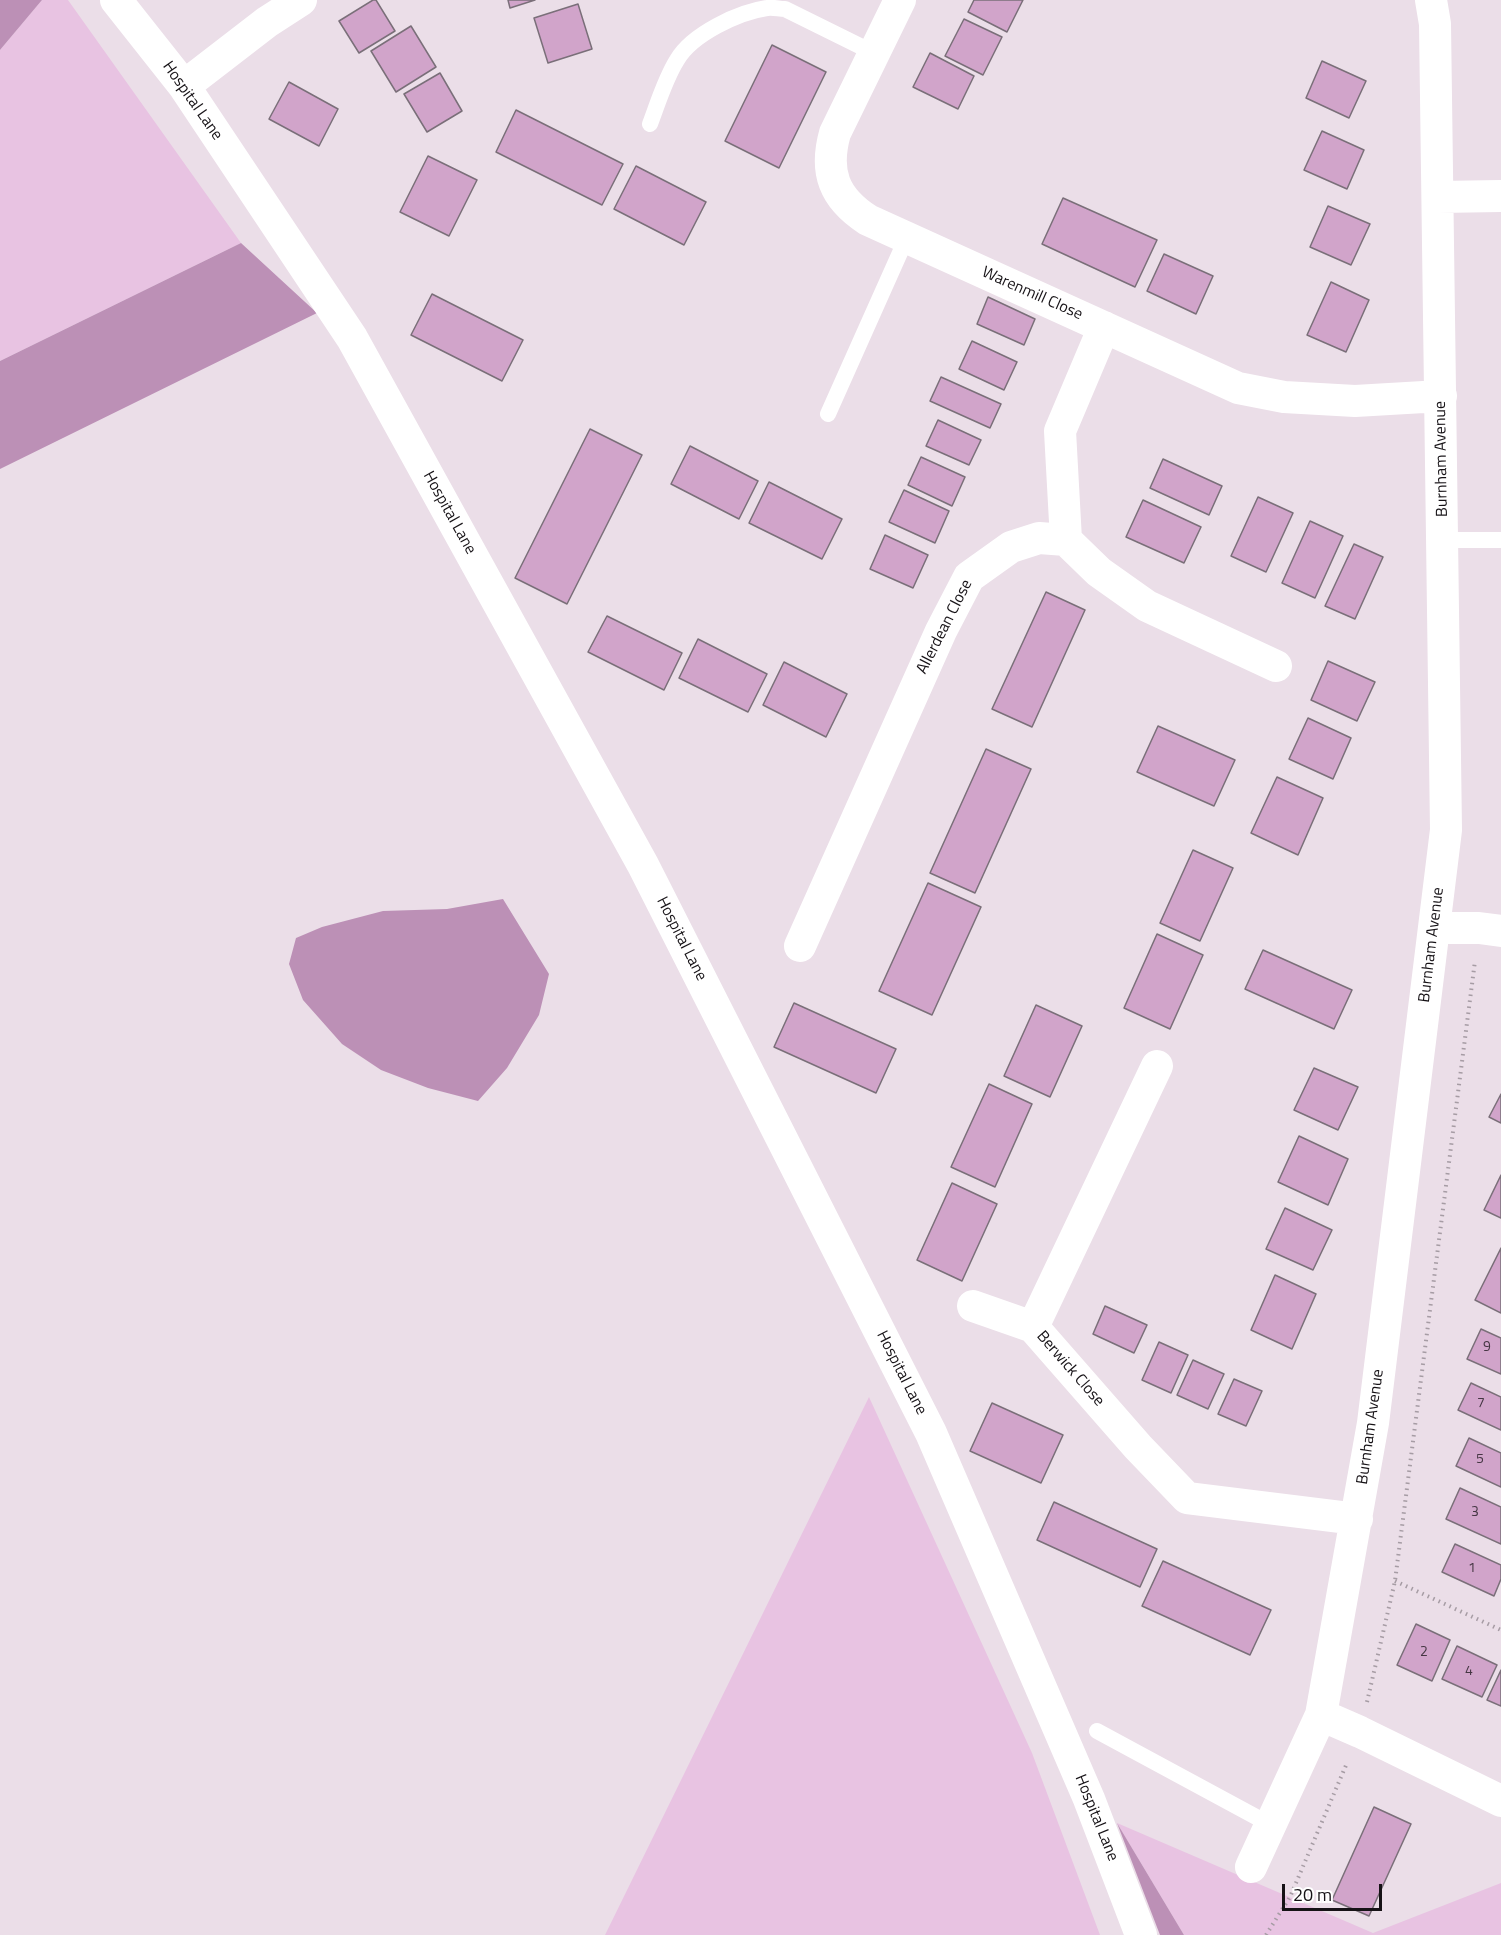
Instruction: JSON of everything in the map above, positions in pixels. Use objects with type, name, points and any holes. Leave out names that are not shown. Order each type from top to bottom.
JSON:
[{"type":"street","name":"Hospital Lane","points":[[116,0],[184,86],[352,338],[643,865],[932,1433],[1089,1799],[1141,1935]]},
{"type":"street","points":[[184,86],[267,22],[301,0]]},
{"type":"street","name":"Warenmill Close","points":[[900,0],[835,133],[831,149],[830,166],[834,183],[842,198],[854,210],[868,219],[1238,388],[1284,397],[1355,401],[1441,396]]},
{"type":"street","name":"Burnham Avenue","points":[[1251,1867],[1321,1715],[1373,1423],[1446,830],[1444,540],[1435,24],[1431,0]]},
{"type":"street","points":[[1438,197],[1501,196]]},
{"type":"street","points":[[1104,327],[1060,431],[1066,540],[1099,572],[1147,606],[1276,666]]},
{"type":"street","name":"Allerdean Close","points":[[800,946],[940,631],[969,577],[1011,547],[1039,538],[1066,540]]},
{"type":"street","points":[[1434,928],[1479,928],[1501,931]]},
{"type":"street","name":"Berwick Close","points":[[1157,1066],[1033,1327],[1138,1447],[1187,1498],[1357,1520]]},
{"type":"street","points":[[973,1306],[1033,1327]]},
{"type":"street","points":[[1321,1715],[1501,1801]]},
{"type":"lane","points":[[650,124],[677,59],[692,41],[717,27],[757,10],[785,9],[874,53]]},
{"type":"lane","points":[[828,414],[908,237]]},
{"type":"lane","points":[[1444,540],[1501,540]]},
{"type":"lane","points":[[1097,1731],[1270,1825]]},
{"type":"path","points":[[1395,1581],[1501,1630]]},
{"type":"shaded area","points":[[0,0],[42,0],[0,50]]},
{"type":"shaded area","points":[[42,0],[68,0],[241,243],[0,361],[0,50]]},
{"type":"shaded area","points":[[241,243],[317,313],[0,469],[0,361]]},
{"type":"shaded area","points":[[503,899],[549,974],[539,1015],[507,1068],[478,1101],[428,1088],[381,1070],[342,1044],[303,1000],[289,964],[296,938],[322,927],[383,911],[447,909]]},
{"type":"shaded area","points":[[869,1397],[1032,1753],[1100,1935],[605,1935]]},
{"type":"shaded area","points":[[1117,1823],[1373,1933],[1501,1883],[1501,1935],[1184,1935]]},
{"type":"shaded area","points":[[1117,1823],[1184,1935],[1160,1935]]},
{"type":"building","points":[[376,0],[395,31],[359,53],[339,21]]},
{"type":"building","points":[[508,0],[535,0],[510,8]]},
{"type":"building","points":[[974,0],[1023,0],[1007,32],[968,12]]},
{"type":"building","points":[[578,4],[592,49],[548,63],[534,18]]},
{"type":"building","points":[[964,19],[1002,37],[983,75],[945,56]]},
{"type":"building","points":[[411,26],[436,67],[396,92],[371,51]]},
{"type":"building","points":[[772,45],[826,72],[779,168],[725,141]]},
{"type":"building","points":[[930,53],[974,76],[958,109],[913,87]]},
{"type":"building","points":[[1322,61],[1366,81],[1349,118],[1306,98]]},
{"type":"building","points":[[440,73],[462,111],[427,132],[404,94]]},
{"type":"building","points":[[289,82],[338,109],[319,146],[269,119]]},
{"type":"building","points":[[516,110],[623,164],[602,205],[496,152]]},
{"type":"building","points":[[1322,131],[1364,150],[1347,189],[1304,170]]},
{"type":"building","points":[[428,156],[477,180],[449,236],[400,212]]},
{"type":"building","points":[[636,166],[706,202],[684,245],[614,209]]},
{"type":"building","points":[[1063,198],[1157,240],[1135,287],[1042,244]]},
{"type":"building","points":[[1328,206],[1370,224],[1351,265],[1310,247]]},
{"type":"building","points":[[1164,254],[1213,276],[1196,314],[1147,291]]},
{"type":"building","points":[[1331,282],[1369,300],[1346,352],[1307,335]]},
{"type":"building","points":[[432,294],[523,340],[502,381],[411,335]]},
{"type":"building","points":[[988,297],[1035,319],[1024,345],[977,324]]},
{"type":"building","points":[[972,341],[1017,362],[1004,390],[959,369]]},
{"type":"building","points":[[941,377],[1001,404],[990,428],[930,401]]},
{"type":"building","points":[[938,420],[981,440],[969,465],[926,446]]},
{"type":"building","points":[[590,429],[642,455],[567,604],[515,578]]},
{"type":"building","points":[[690,446],[758,481],[739,519],[671,484]]},
{"type":"building","points":[[921,457],[965,477],[952,506],[908,485]]},
{"type":"building","points":[[1163,459],[1222,486],[1209,515],[1150,488]]},
{"type":"building","points":[[769,482],[842,519],[822,559],[749,523]]},
{"type":"building","points":[[904,490],[949,511],[935,543],[889,522]]},
{"type":"building","points":[[1258,497],[1293,513],[1266,572],[1231,556]]},
{"type":"building","points":[[1143,500],[1201,527],[1184,563],[1126,537]]},
{"type":"building","points":[[1310,521],[1343,536],[1315,598],[1282,583]]},
{"type":"building","points":[[885,535],[928,555],[913,588],[870,569]]},
{"type":"building","points":[[1354,544],[1383,557],[1355,619],[1325,606]]},
{"type":"building","points":[[1046,592],[1085,610],[1032,727],[992,709]]},
{"type":"building","points":[[607,616],[682,653],[664,690],[588,652]]},
{"type":"building","points":[[698,639],[767,674],[748,712],[679,678]]},
{"type":"building","points":[[1328,661],[1375,682],[1357,721],[1311,700]]},
{"type":"building","points":[[784,662],[847,694],[826,737],[763,705]]},
{"type":"building","points":[[1308,718],[1351,738],[1333,779],[1289,759]]},
{"type":"building","points":[[1158,726],[1235,760],[1214,806],[1137,772]]},
{"type":"building","points":[[986,749],[1031,769],[975,893],[930,873]]},
{"type":"building","points":[[1277,777],[1323,798],[1298,855],[1251,833]]},
{"type":"building","points":[[1193,850],[1233,868],[1200,941],[1160,923]]},
{"type":"building","points":[[928,883],[981,907],[932,1015],[879,991]]},
{"type":"building","points":[[1157,934],[1203,955],[1170,1029],[1124,1008]]},
{"type":"building","points":[[1263,950],[1352,990],[1334,1029],[1245,989]]},
{"type":"building","points":[[794,1003],[896,1049],[876,1093],[774,1047]]},
{"type":"building","points":[[1036,1005],[1082,1026],[1050,1097],[1004,1076]]},
{"type":"building","points":[[1314,1068],[1358,1087],[1338,1130],[1294,1110]]},
{"type":"building","points":[[989,1084],[1032,1104],[995,1187],[951,1167]]},
{"type":"building","points":[[1501,1094],[1501,1123],[1489,1117]]},
{"type":"building","points":[[1299,1136],[1348,1159],[1328,1205],[1278,1182]]},
{"type":"building","points":[[1501,1175],[1501,1218],[1484,1210]]},
{"type":"building","points":[[952,1183],[997,1204],[962,1281],[917,1260]]},
{"type":"building","points":[[1285,1208],[1332,1230],[1313,1270],[1266,1249]]},
{"type":"building","points":[[1501,1248],[1501,1313],[1475,1300]]},
{"type":"building","points":[[1275,1275],[1316,1294],[1292,1349],[1251,1330]]},
{"type":"building","points":[[1105,1306],[1147,1325],[1134,1353],[1093,1334]]},
{"type":"building","points":[[1481,1329],[1501,1338],[1501,1374],[1467,1359]]},
{"type":"building","points":[[1159,1342],[1188,1355],[1171,1393],[1142,1380]]},
{"type":"building","points":[[1193,1360],[1224,1374],[1208,1409],[1177,1395]]},
{"type":"building","points":[[1234,1379],[1262,1391],[1246,1426],[1218,1414]]},
{"type":"building","points":[[1471,1383],[1501,1397],[1501,1430],[1458,1410]]},
{"type":"building","points":[[992,1403],[1063,1435],[1041,1483],[970,1451]]},
{"type":"building","points":[[1469,1438],[1501,1453],[1501,1487],[1456,1466]]},
{"type":"building","points":[[1460,1488],[1501,1507],[1501,1544],[1446,1519]]},
{"type":"building","points":[[1054,1502],[1157,1549],[1140,1587],[1037,1540]]},
{"type":"building","points":[[1455,1544],[1501,1565],[1501,1579],[1494,1596],[1442,1572]]},
{"type":"building","points":[[1163,1561],[1271,1610],[1250,1655],[1142,1606]]},
{"type":"building","points":[[1416,1624],[1450,1640],[1432,1681],[1397,1665]]},
{"type":"building","points":[[1457,1646],[1497,1665],[1482,1697],[1442,1679]]},
{"type":"building","points":[[1501,1670],[1501,1706],[1487,1700]]},
{"type":"building","points":[[1374,1807],[1411,1824],[1369,1916],[1332,1900]]}]
